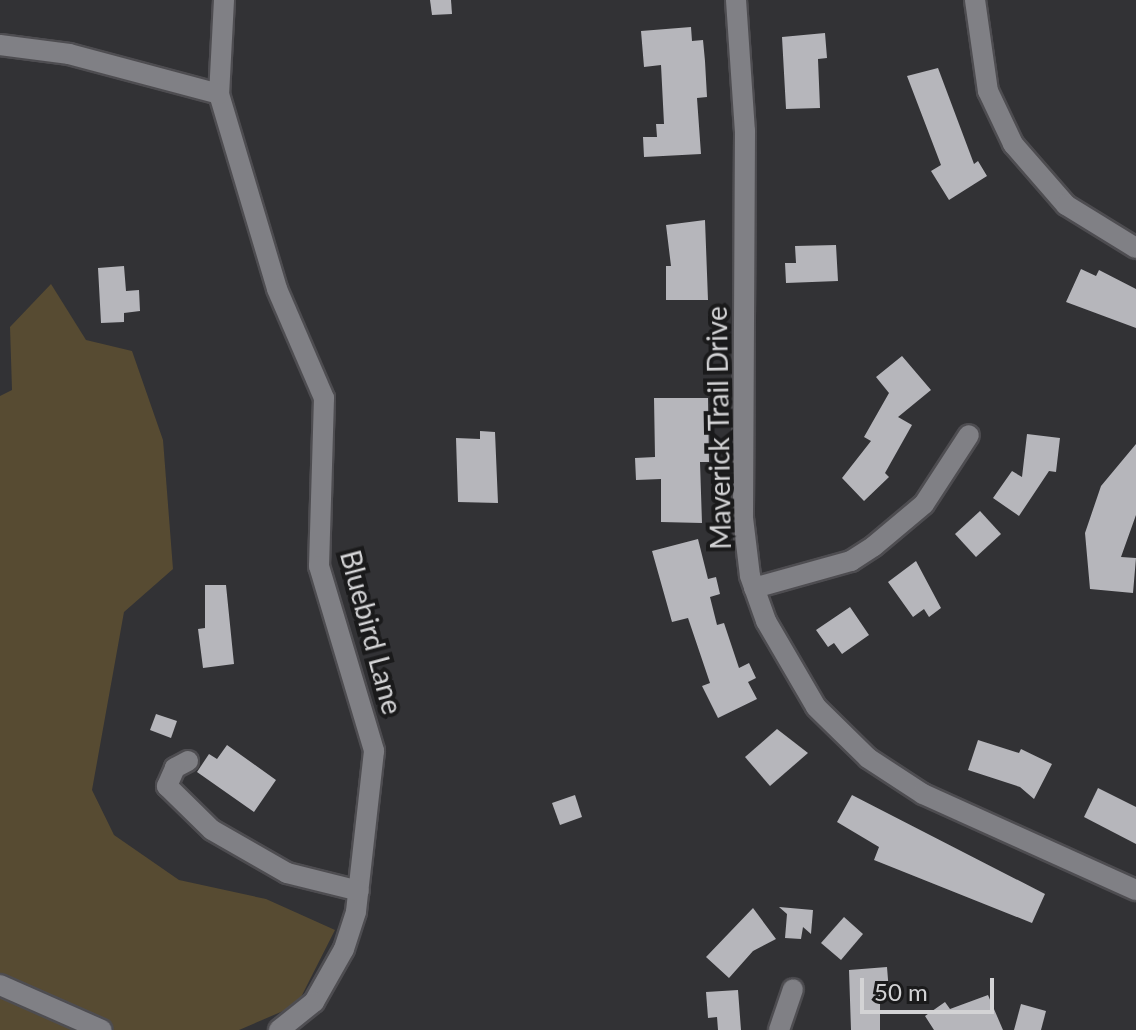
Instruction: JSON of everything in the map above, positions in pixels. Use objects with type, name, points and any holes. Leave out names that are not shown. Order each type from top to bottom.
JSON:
[{"type":"street","name":"Bluebird Lane","points":[[224,0],[219,94],[277,289],[324,398],[319,566],[374,751],[359,891],[332,974],[314,1002],[279,1030]]},
{"type":"street","name":"Maverick Trail Drive","points":[[736,0],[745,131],[743,518],[754,588],[797,680],[868,758],[923,794],[1136,890]]},
{"type":"street","points":[[975,0],[988,91],[1013,144],[1066,205],[1136,248]]},
{"type":"street","points":[[0,45],[69,54],[219,94]]},
{"type":"street","points":[[754,588],[851,561],[874,546],[924,504],[969,435]]},
{"type":"street","points":[[188,761],[175,768],[167,786],[212,830],[287,873],[359,891]]},
{"type":"street","points":[[0,985],[102,1030]]},
{"type":"street","points":[[779,1030],[793,989]]},
{"type":"shaded area","points":[[51,284],[86,340],[132,351],[163,440],[173,569],[124,612],[92,790],[114,835],[179,880],[266,899],[335,930],[297,1005],[239,1030],[0,1030],[0,396],[12,390],[10,327]]},
{"type":"building","points":[[430,0],[451,0],[452,14],[432,15]]},
{"type":"building","points":[[691,27],[692,41],[703,40],[705,61],[707,97],[697,98],[701,154],[644,157],[643,137],[657,137],[656,124],[664,124],[661,65],[644,67],[641,31]]},
{"type":"building","points":[[825,33],[827,58],[818,59],[820,108],[786,109],[782,37]]},
{"type":"building","points":[[938,68],[974,164],[978,161],[987,176],[949,200],[931,171],[941,165],[907,76]]},
{"type":"building","points":[[705,220],[708,300],[666,300],[666,266],[671,266],[666,225]]},
{"type":"building","points":[[836,245],[838,281],[786,283],[785,263],[796,263],[795,246]]},
{"type":"building","points":[[124,266],[126,291],[139,290],[140,311],[124,313],[124,322],[101,323],[98,268]]},
{"type":"building","points":[[1081,269],[1096,276],[1099,270],[1136,289],[1136,328],[1066,302]]},
{"type":"building","points":[[902,356],[931,390],[898,417],[912,425],[885,473],[889,477],[864,501],[842,478],[871,441],[864,437],[889,393],[876,377]]},
{"type":"building","points":[[654,398],[708,398],[709,462],[700,462],[702,523],[661,522],[661,479],[636,480],[635,458],[655,457]]},
{"type":"building","points":[[480,431],[495,432],[498,503],[458,502],[456,438],[480,439]]},
{"type":"building","points":[[1027,434],[1060,438],[1056,472],[1049,471],[1019,516],[993,498],[1012,471],[1022,477]]},
{"type":"building","points":[[1136,444],[1136,515],[1121,557],[1136,558],[1133,593],[1090,589],[1085,533],[1101,486]]},
{"type":"building","points":[[980,511],[1001,534],[976,557],[955,534]]},
{"type":"building","points":[[698,539],[708,579],[716,577],[720,594],[710,597],[717,625],[724,623],[739,668],[749,663],[756,678],[748,682],[757,699],[718,718],[702,686],[710,683],[688,618],[672,622],[652,551]]},
{"type":"building","points":[[916,561],[941,608],[929,617],[924,609],[913,617],[888,582]]},
{"type":"building","points":[[205,585],[226,585],[234,664],[203,668],[198,629],[205,628]]},
{"type":"building","points":[[850,607],[869,635],[842,654],[834,643],[828,647],[816,630]]},
{"type":"building","points":[[156,714],[177,721],[171,738],[150,730]]},
{"type":"building","points":[[777,729],[808,753],[770,786],[745,757]]},
{"type":"building","points":[[978,740],[1019,753],[1021,749],[1052,764],[1034,799],[1020,787],[968,770]]},
{"type":"building","points":[[227,745],[276,780],[254,812],[197,772],[209,754],[217,759]]},
{"type":"building","points":[[1098,788],[1136,807],[1136,844],[1084,817]]},
{"type":"building","points":[[575,795],[582,817],[560,825],[552,803]]},
{"type":"building","points":[[852,795],[1045,894],[1032,923],[874,860],[879,847],[837,822]]},
{"type":"building","points":[[779,907],[813,910],[811,934],[803,927],[801,939],[785,938],[787,914]]},
{"type":"building","points":[[753,908],[776,939],[753,951],[729,978],[706,957]]},
{"type":"building","points":[[844,917],[863,934],[841,960],[821,943]]},
{"type":"building","points":[[887,967],[889,992],[880,993],[880,1030],[851,1030],[849,970]]},
{"type":"building","points":[[738,990],[741,1030],[718,1030],[717,1017],[708,1018],[706,992]]},
{"type":"building","points":[[988,995],[1003,1030],[934,1030],[925,1016],[945,1002],[950,1009]]},
{"type":"building","points":[[1021,1004],[1046,1011],[1041,1030],[1014,1030]]}]
